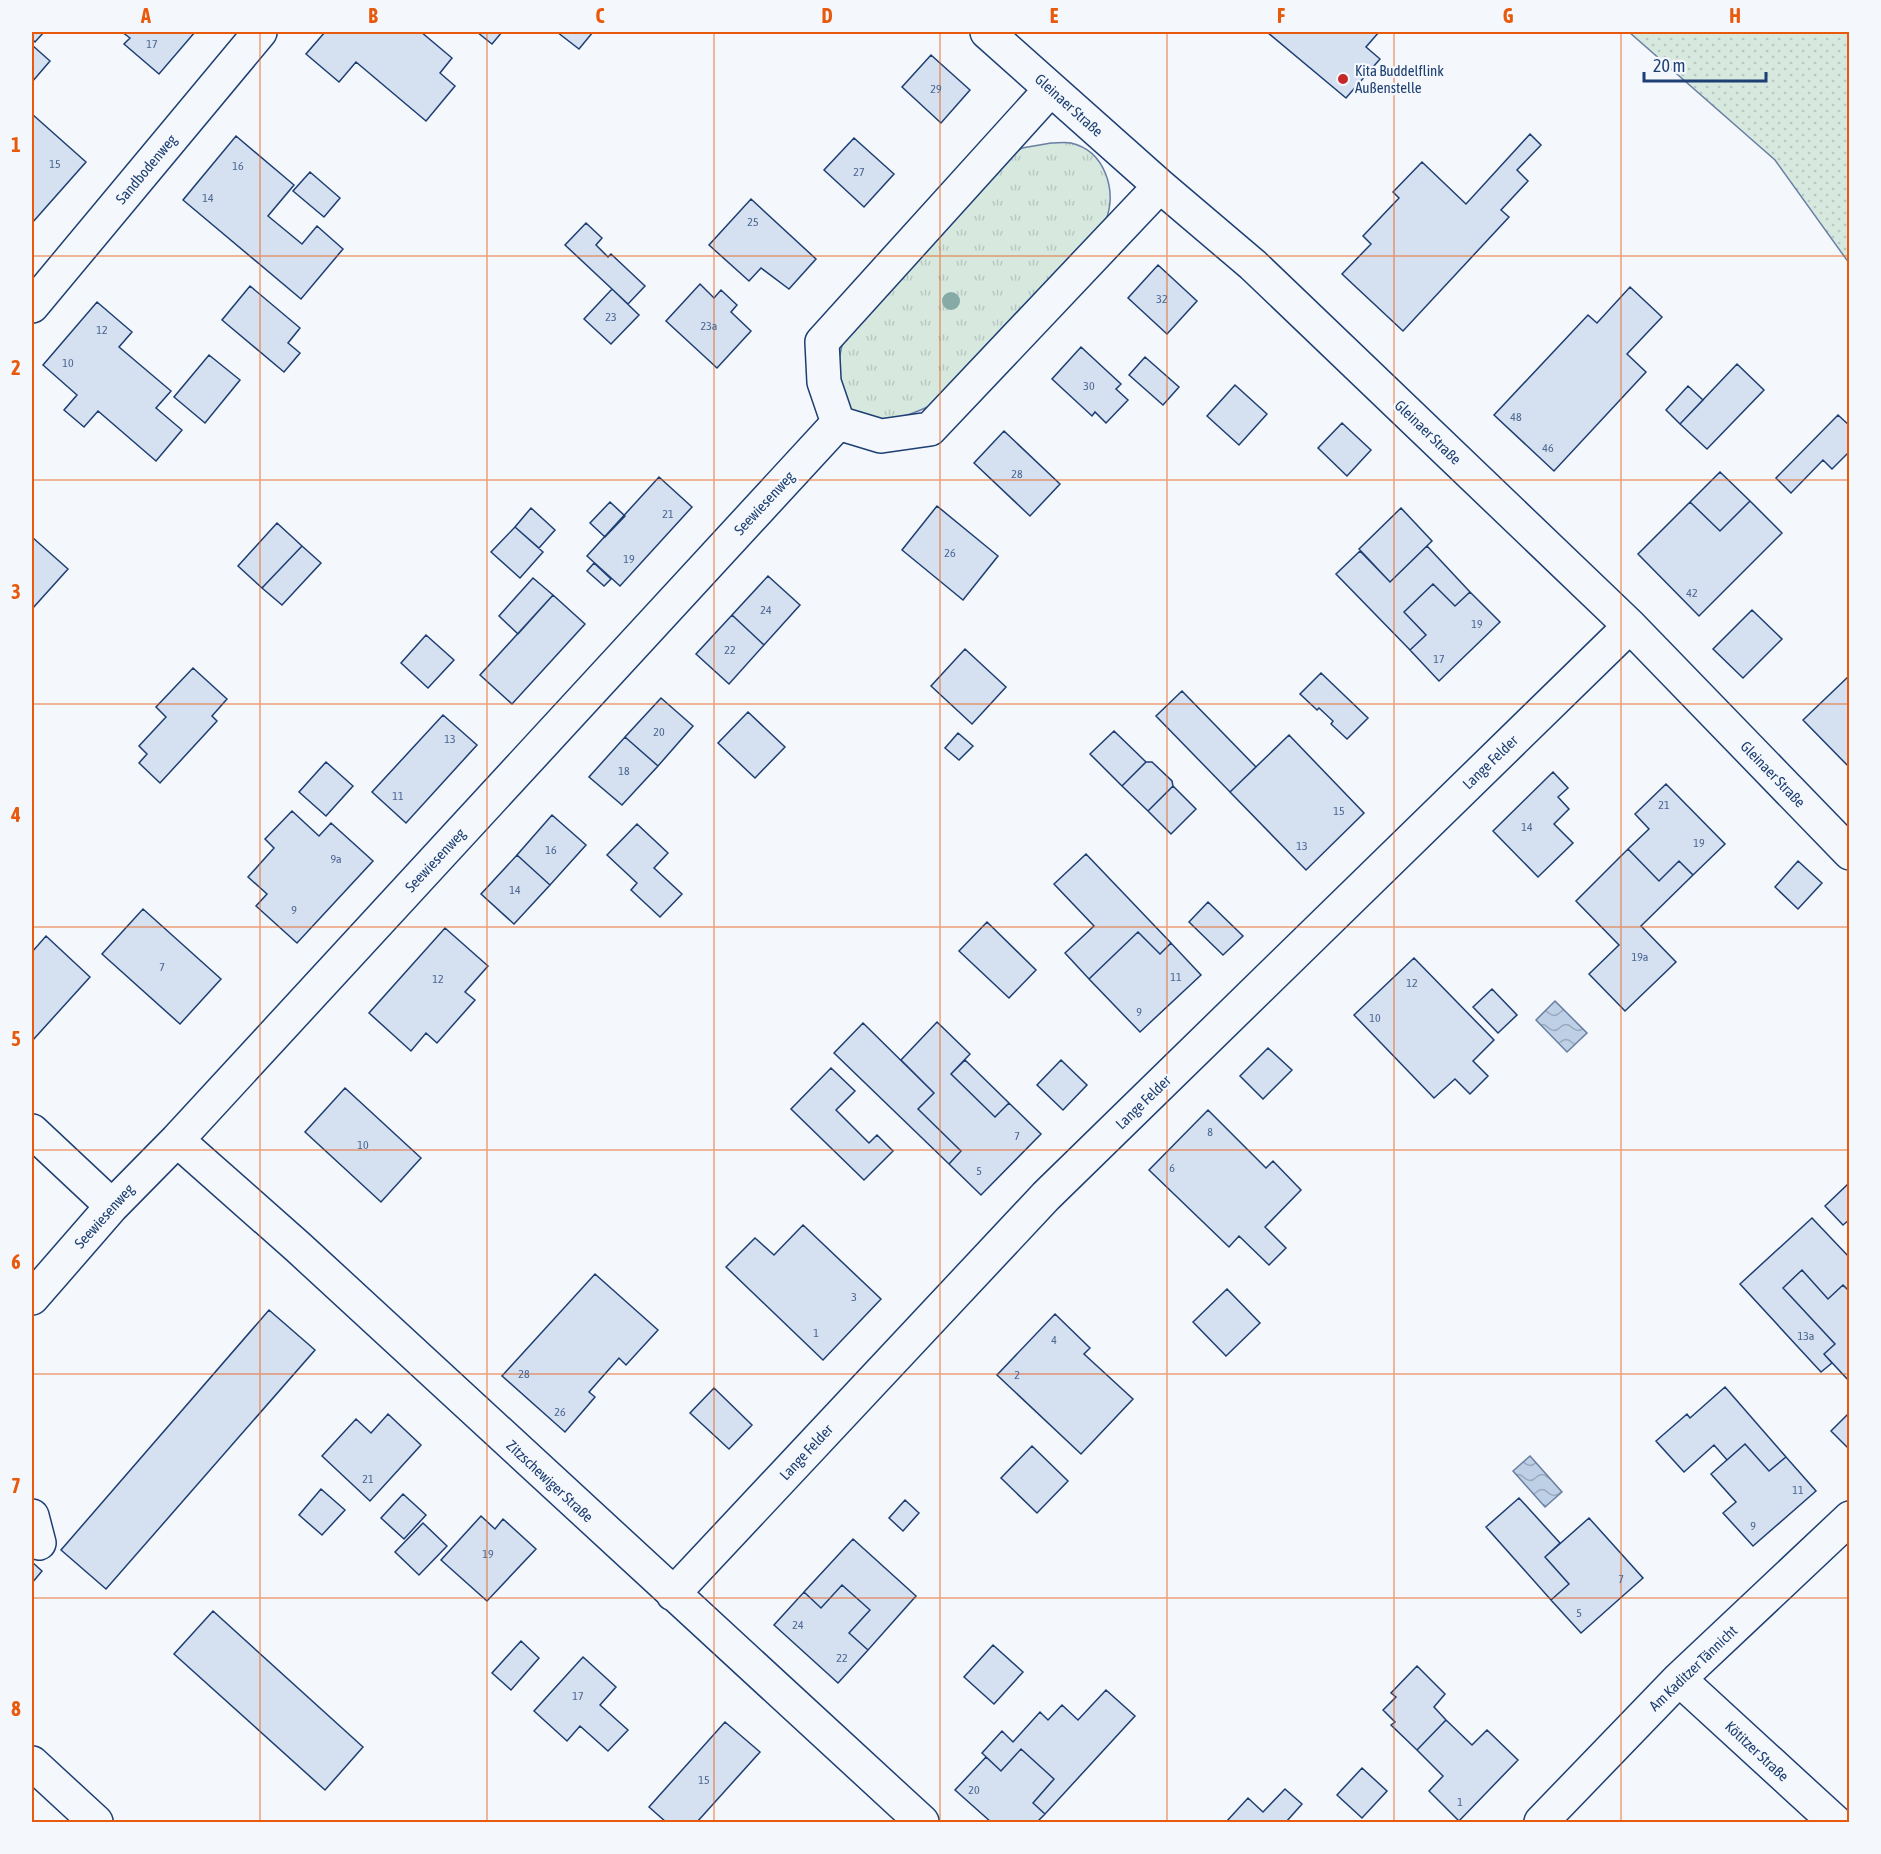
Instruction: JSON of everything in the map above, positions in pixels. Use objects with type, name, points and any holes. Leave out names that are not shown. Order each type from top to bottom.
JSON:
[{"type":"street","name":"Sandbodenweg","points":[[32,306],[260,32]]},
{"type":"street","name":"Gleinaer Straße","points":[[987,32],[1252,265],[1630,626],[1850,853]]},
{"type":"street","points":[[1051,89],[822,342],[824,382],[838,423],[881,435],[930,429],[1160,186]]},
{"type":"street","name":"Seewiesenweg","points":[[32,1298],[112,1206],[177,1140],[838,423]]},
{"type":"street","name":"Lange Felder","points":[[673,1594],[1046,1196],[1630,626]]},
{"type":"street","points":[[32,1131],[112,1206]]},
{"type":"street","name":"Zitzschewiger Straße","points":[[177,1140],[306,1255],[922,1822]]},
{"type":"street","name":"Am Kaditzer Tännicht","points":[[1541,1822],[1679,1679],[1850,1518]]},
{"type":"street","name":"Kötitzer Straße","points":[[1679,1679],[1834,1822]]},
{"type":"street","points":[[32,1763],[96,1822]]},
{"type":"green space","points":[[1629,32],[1849,32],[1849,263],[1775,160]]},
{"type":"green space","points":[[1051,143],[1071,143],[1083,147],[1100,163],[1109,185],[1109,208],[1106,220],[938,402],[909,415],[885,420],[864,419],[856,414],[842,394],[838,371],[845,335],[853,319],[995,164],[1022,148]]},
{"type":"water","points":[[1555,1001],[1587,1033],[1567,1052],[1536,1020]]},
{"type":"water","points":[[1530,1456],[1562,1492],[1545,1507],[1513,1471]]},
{"type":"building","points":[[32,32],[44,32],[35,42],[32,39]]},
{"type":"building","points":[[122,32],[195,32],[159,74],[124,44],[130,38]]},
{"type":"building","points":[[325,32],[421,32],[452,58],[440,73],[455,86],[426,121],[356,62],[339,82],[306,54]]},
{"type":"building","points":[[477,32],[502,32],[492,44]]},
{"type":"building","points":[[557,32],[593,32],[579,49]]},
{"type":"building","name":"Kita Buddelflink Außenstelle","points":[[1267,32],[1379,32],[1366,47],[1380,59],[1346,98]]},
{"type":"building","points":[[32,45],[50,61],[32,82]]},
{"type":"building","points":[[931,55],[970,90],[941,123],[902,87]]},
{"type":"building","points":[[32,114],[86,162],[32,223]]},
{"type":"building","points":[[1530,134],[1541,145],[1517,170],[1528,181],[1501,210],[1509,217],[1403,331],[1342,274],[1371,244],[1363,236],[1399,198],[1393,192],[1422,162],[1466,204]]},
{"type":"building","points":[[236,136],[294,185],[268,216],[302,244],[317,226],[343,249],[301,299],[183,200]]},
{"type":"building","points":[[854,138],[894,174],[864,207],[824,170]]},
{"type":"building","points":[[310,172],[340,198],[324,217],[293,191]]},
{"type":"building","points":[[751,199],[816,259],[789,289],[761,268],[749,281],[709,245]]},
{"type":"building","points":[[586,223],[602,238],[596,245],[608,257],[611,254],[645,286],[628,304],[565,245]]},
{"type":"building","points":[[1158,265],[1197,301],[1167,334],[1128,298]]},
{"type":"building","points":[[700,284],[714,298],[721,290],[737,305],[731,312],[751,331],[717,368],[666,321]]},
{"type":"building","points":[[250,286],[300,328],[288,343],[300,353],[284,372],[222,320]]},
{"type":"building","points":[[1630,287],[1662,317],[1627,354],[1646,372],[1554,471],[1494,415],[1588,315],[1597,323]]},
{"type":"building","points":[[612,289],[639,315],[611,344],[584,319]]},
{"type":"building","points":[[97,302],[132,332],[119,347],[171,391],[156,408],[182,430],[156,461],[98,411],[84,427],[64,410],[77,395],[43,365]]},
{"type":"building","points":[[1081,347],[1121,384],[1116,389],[1128,400],[1106,423],[1095,412],[1092,416],[1052,379]]},
{"type":"building","points":[[209,355],[240,380],[205,423],[174,397]]},
{"type":"building","points":[[1145,357],[1179,387],[1163,405],[1129,375]]},
{"type":"building","points":[[1737,364],[1764,390],[1707,449],[1680,424]]},
{"type":"building","points":[[1235,385],[1267,414],[1239,445],[1207,416]]},
{"type":"building","points":[[1688,386],[1703,400],[1680,424],[1666,410]]},
{"type":"building","points":[[1838,415],[1850,426],[1850,451],[1832,469],[1823,460],[1791,493],[1776,478]]},
{"type":"building","points":[[1342,423],[1371,450],[1347,476],[1318,448]]},
{"type":"building","points":[[1004,431],[1060,484],[1030,516],[974,463]]},
{"type":"building","points":[[1720,472],[1750,501],[1720,531],[1690,502]]},
{"type":"building","points":[[659,477],[692,507],[620,586],[587,556]]},
{"type":"building","points":[[1750,501],[1782,533],[1699,616],[1638,554],[1690,502],[1720,531]]},
{"type":"building","points":[[610,502],[625,516],[605,537],[590,523]]},
{"type":"building","points":[[937,506],[998,556],[963,600],[902,550]]},
{"type":"building","points":[[531,508],[555,530],[539,548],[515,527]]},
{"type":"building","points":[[1401,508],[1432,541],[1390,582],[1359,549]]},
{"type":"building","points":[[277,523],[302,546],[262,588],[238,566]]},
{"type":"building","points":[[515,527],[543,552],[520,578],[491,552]]},
{"type":"building","points":[[32,537],[68,569],[32,609]]},
{"type":"building","points":[[302,546],[321,563],[282,605],[262,588]]},
{"type":"building","points":[[1427,546],[1470,592],[1455,606],[1433,584],[1404,612],[1426,635],[1410,650],[1336,574],[1360,551],[1390,582]]},
{"type":"building","points":[[594,563],[611,579],[604,586],[587,571]]},
{"type":"building","points":[[768,576],[800,605],[764,645],[732,615]]},
{"type":"building","points":[[533,578],[553,595],[518,634],[499,616]]},
{"type":"building","points":[[1433,584],[1455,606],[1470,592],[1500,622],[1439,681],[1410,650],[1426,635],[1404,612]]},
{"type":"building","points":[[553,595],[585,624],[512,704],[480,675]]},
{"type":"building","points":[[1752,610],[1782,639],[1743,678],[1713,649]]},
{"type":"building","points":[[732,615],[764,645],[729,684],[696,654]]},
{"type":"building","points":[[426,635],[454,660],[428,688],[401,663]]},
{"type":"building","points":[[965,649],[1006,687],[972,724],[931,686]]},
{"type":"building","points":[[193,668],[227,699],[212,716],[217,721],[160,783],[139,763],[147,754],[139,746],[166,717],[156,707]]},
{"type":"building","points":[[1321,673],[1368,718],[1347,739],[1331,724],[1333,721],[1300,694]]},
{"type":"building","points":[[1850,675],[1850,768],[1803,720]]},
{"type":"building","points":[[1182,691],[1256,767],[1230,792],[1156,716]]},
{"type":"building","points":[[661,698],[693,726],[658,766],[625,737]]},
{"type":"building","points":[[748,712],[785,747],[755,778],[718,743]]},
{"type":"building","points":[[443,715],[477,745],[406,823],[372,792]]},
{"type":"building","points":[[1114,731],[1146,762],[1122,786],[1090,754]]},
{"type":"building","points":[[958,733],[973,746],[959,760],[945,748]]},
{"type":"building","points":[[1289,735],[1364,813],[1306,870],[1230,792]]},
{"type":"building","points":[[625,737],[658,766],[622,805],[589,777]]},
{"type":"building","points":[[326,762],[353,786],[326,816],[299,792]]},
{"type":"building","points":[[1146,762],[1152,762],[1172,781],[1173,786],[1148,811],[1122,786]]},
{"type":"building","points":[[1553,772],[1568,788],[1558,797],[1569,809],[1554,824],[1573,843],[1538,877],[1493,831]]},
{"type":"building","points":[[1666,784],[1725,844],[1693,875],[1679,861],[1659,881],[1628,849],[1649,829],[1635,814]]},
{"type":"building","points":[[1173,786],[1196,809],[1171,834],[1148,811]]},
{"type":"building","points":[[292,811],[319,836],[331,823],[373,861],[297,943],[256,906],[267,894],[248,877],[274,848],[265,839]]},
{"type":"building","points":[[552,815],[586,845],[550,885],[517,855]]},
{"type":"building","points":[[637,824],[668,853],[654,868],[682,894],[660,917],[631,890],[637,883],[607,855]]},
{"type":"building","points":[[1628,849],[1659,881],[1679,861],[1693,875],[1641,926],[1676,962],[1625,1011],[1589,974],[1619,945],[1576,901]]},
{"type":"building","points":[[1086,854],[1171,943],[1160,954],[1138,932],[1089,979],[1065,953],[1094,926],[1054,884]]},
{"type":"building","points":[[517,855],[550,885],[514,924],[481,894]]},
{"type":"building","points":[[1798,861],[1822,883],[1798,909],[1775,887]]},
{"type":"building","points":[[1208,902],[1243,936],[1223,955],[1189,922]]},
{"type":"building","points":[[143,909],[221,979],[180,1024],[102,954]]},
{"type":"building","points":[[987,922],[1036,970],[1009,998],[959,951]]},
{"type":"building","points":[[445,928],[488,966],[465,992],[475,1000],[437,1043],[426,1033],[411,1051],[369,1013]]},
{"type":"building","points":[[1138,932],[1160,954],[1171,943],[1201,975],[1140,1032],[1089,979]]},
{"type":"building","points":[[46,936],[90,977],[32,1041],[32,952]]},
{"type":"building","points":[[1414,958],[1494,1040],[1473,1061],[1488,1076],[1470,1094],[1455,1079],[1434,1098],[1354,1015]]},
{"type":"building","points":[[1492,989],[1517,1015],[1498,1033],[1473,1007]]},
{"type":"building","points":[[937,1022],[970,1054],[951,1074],[995,1117],[1009,1103],[1041,1134],[981,1195],[949,1164],[961,1151],[918,1109],[934,1093],[901,1060]]},
{"type":"building","points":[[863,1023],[934,1093],[918,1109],[961,1151],[949,1164],[834,1053]]},
{"type":"building","points":[[1268,1048],[1292,1070],[1263,1099],[1240,1076]]},
{"type":"building","points":[[965,1060],[1009,1103],[995,1117],[951,1074]]},
{"type":"building","points":[[1061,1060],[1087,1085],[1063,1110],[1037,1085]]},
{"type":"building","points":[[831,1068],[855,1091],[836,1110],[869,1143],[877,1135],[893,1151],[864,1180],[791,1109]]},
{"type":"building","points":[[345,1088],[421,1158],[381,1202],[305,1132]]},
{"type":"building","points":[[1208,1110],[1266,1168],[1273,1161],[1301,1190],[1265,1227],[1286,1248],[1269,1265],[1239,1236],[1229,1247],[1149,1170]]},
{"type":"building","points":[[1847,1185],[1850,1187],[1850,1219],[1843,1225],[1825,1206]]},
{"type":"building","points":[[1812,1218],[1850,1258],[1850,1292],[1843,1285],[1828,1299],[1802,1270],[1783,1288],[1835,1344],[1824,1354],[1832,1363],[1821,1372],[1740,1284]]},
{"type":"building","points":[[803,1225],[881,1299],[823,1360],[726,1267],[755,1238],[774,1255]]},
{"type":"building","points":[[1802,1270],[1828,1299],[1843,1285],[1850,1292],[1850,1382],[1824,1354],[1835,1344],[1783,1288]]},
{"type":"building","points":[[595,1274],[658,1330],[626,1365],[619,1358],[589,1392],[595,1397],[565,1432],[502,1376]]},
{"type":"building","points":[[1227,1289],[1260,1323],[1226,1356],[1193,1322]]},
{"type":"building","points":[[269,1310],[315,1350],[106,1589],[61,1550]]},
{"type":"building","points":[[1055,1314],[1090,1348],[1084,1354],[1133,1399],[1081,1454],[997,1375]]},
{"type":"building","points":[[1725,1387],[1786,1457],[1769,1471],[1745,1444],[1727,1460],[1714,1445],[1684,1472],[1656,1441],[1687,1414],[1690,1418]]},
{"type":"building","points":[[714,1388],[752,1425],[729,1449],[690,1413]]},
{"type":"building","points":[[388,1414],[421,1445],[370,1501],[322,1456],[356,1419],[371,1433]]},
{"type":"building","points":[[1848,1414],[1850,1416],[1850,1450],[1831,1431]]},
{"type":"building","points":[[1745,1444],[1769,1471],[1786,1457],[1816,1491],[1753,1546],[1723,1513],[1736,1502],[1711,1474]]},
{"type":"building","points":[[1032,1446],[1068,1481],[1037,1513],[1001,1478]]},
{"type":"building","points":[[321,1489],[345,1510],[322,1535],[299,1515]]},
{"type":"building","points":[[403,1494],[426,1515],[404,1539],[381,1518]]},
{"type":"building","points":[[1519,1498],[1560,1543],[1545,1557],[1569,1584],[1551,1600],[1486,1527]]},
{"type":"building","points":[[905,1500],[919,1513],[903,1531],[889,1518]]},
{"type":"building","points":[[481,1516],[495,1529],[503,1519],[536,1549],[487,1601],[441,1560]]},
{"type":"building","points":[[1589,1518],[1643,1578],[1581,1633],[1551,1600],[1569,1584],[1545,1557]]},
{"type":"building","points":[[423,1523],[447,1546],[419,1575],[395,1552]]},
{"type":"building","points":[[853,1539],[916,1596],[868,1650],[849,1633],[870,1610],[842,1585],[821,1608],[804,1592]]},
{"type":"building","points":[[32,1562],[42,1571],[32,1583]]},
{"type":"building","points":[[842,1585],[870,1610],[849,1633],[868,1650],[838,1683],[774,1625],[804,1592],[821,1608]]},
{"type":"building","points":[[213,1611],[363,1747],[325,1790],[174,1654]]},
{"type":"building","points":[[521,1641],[539,1658],[511,1690],[492,1673]]},
{"type":"building","points":[[993,1645],[1023,1672],[994,1704],[964,1677]]},
{"type":"building","points":[[583,1657],[616,1687],[600,1705],[628,1730],[608,1751],[580,1726],[567,1741],[534,1711]]},
{"type":"building","points":[[1417,1666],[1445,1694],[1434,1707],[1446,1720],[1417,1750],[1391,1725],[1395,1722],[1383,1710],[1396,1697],[1391,1693]]},
{"type":"building","points":[[1106,1690],[1135,1716],[1045,1814],[1033,1803],[1054,1779],[1021,1749],[1001,1771],[982,1753],[1002,1731],[1013,1742],[1040,1712],[1048,1720],[1062,1705],[1078,1720]]},
{"type":"building","points":[[1446,1720],[1472,1745],[1487,1730],[1518,1760],[1459,1821],[1429,1791],[1443,1776],[1417,1750]]},
{"type":"building","points":[[725,1722],[760,1752],[697,1822],[666,1822],[649,1807]]},
{"type":"building","points":[[1021,1749],[1054,1779],[1033,1803],[1045,1814],[1037,1822],[991,1822],[955,1790],[986,1757],[1001,1771]]},
{"type":"building","points":[[1362,1768],[1387,1791],[1362,1818],[1337,1795]]},
{"type":"building","points":[[1285,1789],[1302,1804],[1286,1822],[1226,1822],[1248,1798],[1263,1812]]},
{"type":"place","name":"Kita Buddelflink Außenstelle","points":[[1343,79]]}]
